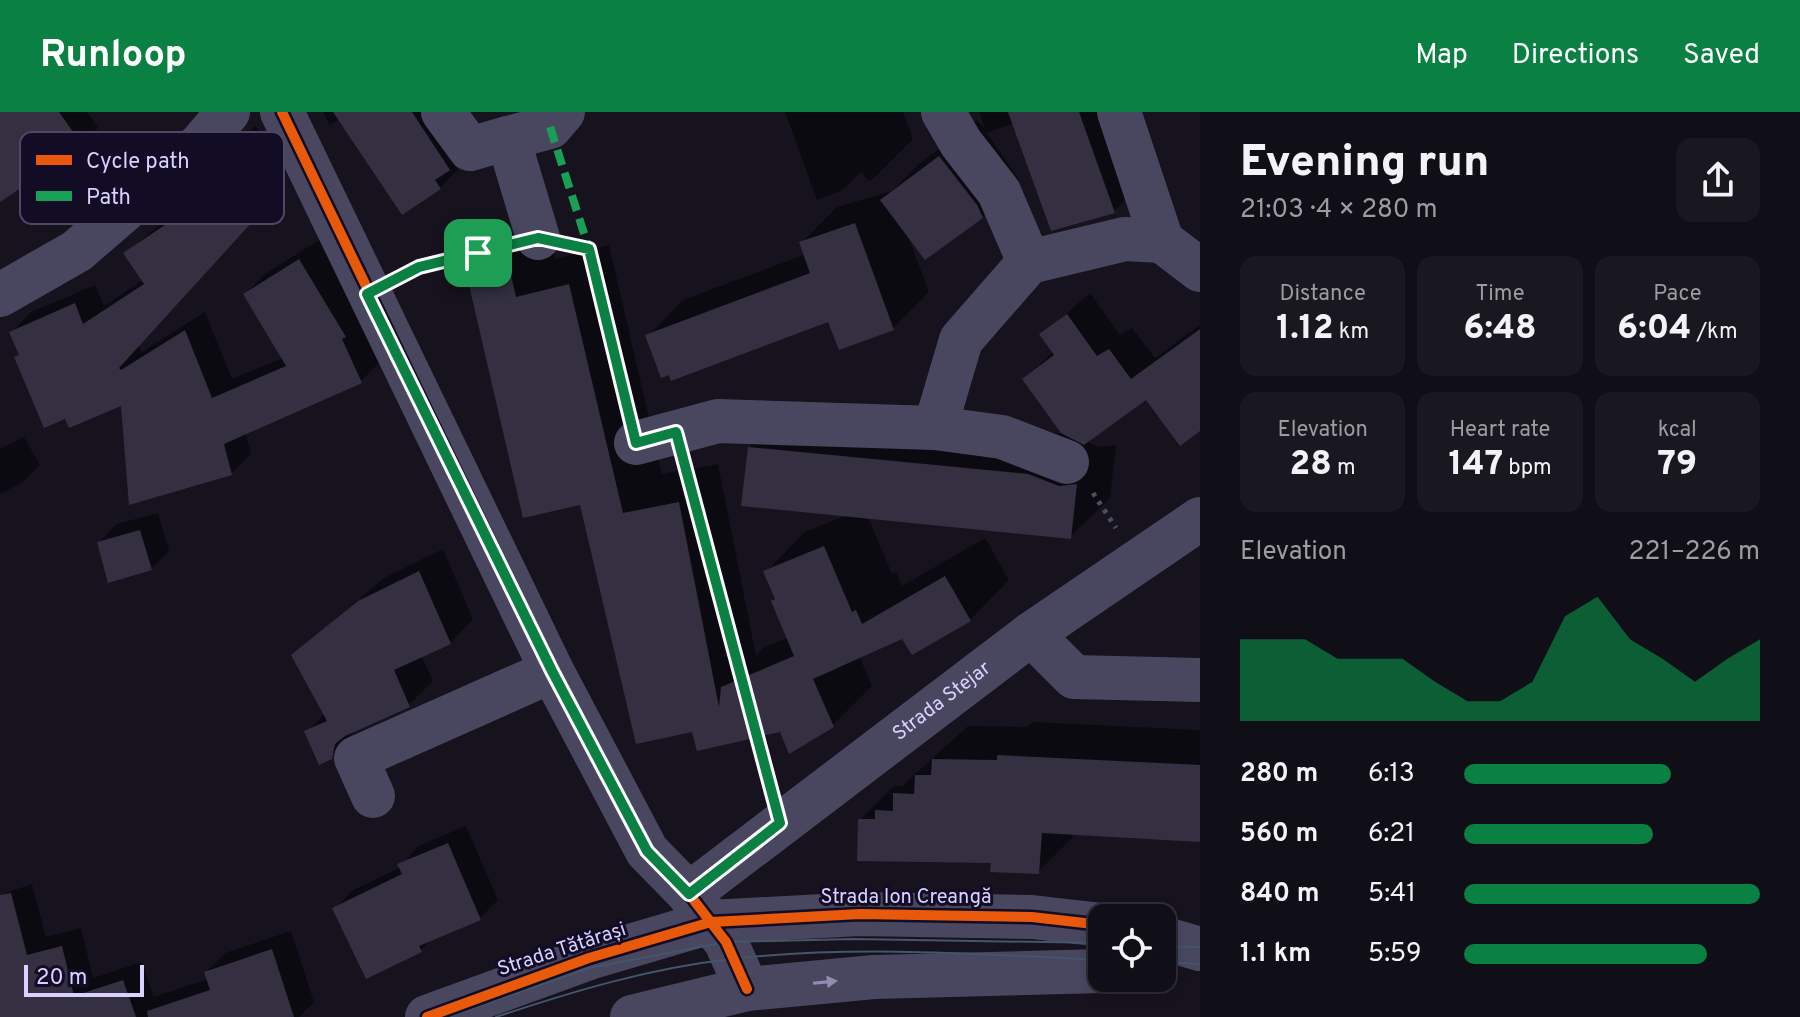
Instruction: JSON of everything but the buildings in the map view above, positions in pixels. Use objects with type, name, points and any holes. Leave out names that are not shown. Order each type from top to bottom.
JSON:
[{"type":"street","points":[[211,132],[228,112]]},
{"type":"street","points":[[282,112],[367,294],[552,671],[647,851],[700,908],[726,942],[747,989]]},
{"type":"street","points":[[443,112],[470,149],[550,127],[563,112]]},
{"type":"street","points":[[943,112],[961,143],[999,192],[1029,262]]},
{"type":"street","points":[[1119,112],[1162,241],[1200,270]]},
{"type":"street","points":[[508,138],[538,238]]},
{"type":"street","points":[[0,295],[77,251],[108,224]]},
{"type":"street","points":[[935,428],[961,340],[1029,262],[1125,239],[1162,241]]},
{"type":"street","points":[[656,438],[718,421],[935,428],[1002,437],[1067,462]]},
{"type":"street","name":"Strada Stejar","points":[[700,908],[780,823],[1031,634],[1200,519]]},
{"type":"street","points":[[1031,634],[1074,677],[1200,680]]},
{"type":"street","points":[[373,796],[356,758],[552,671]]},
{"type":"street","name":"Strada Ion Creangă","points":[[700,908],[1032,917],[1088,923]]},
{"type":"street","name":"Strada Tătărași","points":[[427,1017],[589,958],[700,908]]},
{"type":"street","points":[[1176,942],[1200,949]]},
{"type":"street","points":[[1176,965],[1200,962]]},
{"type":"street","points":[[632,1017],[747,989],[874,977],[1088,971]]},
{"type":"path","points":[[367,294],[419,267],[538,238],[589,249],[656,438],[780,823]]},
{"type":"path","points":[[1067,462],[1074,465],[1137,559]]},
{"type":"tram line","points":[[448,1017],[589,968],[726,942],[853,939],[1088,943]]},
{"type":"tram line","points":[[1176,946],[1200,947]]},
{"type":"tram line","points":[[496,1017],[612,982],[672,968],[732,959],[870,952],[1088,959]]},
{"type":"tram line","points":[[1176,963],[1200,964]]},
{"type":"marked path","points":[[550,127],[589,249]]},
{"type":"cycle path","points":[[282,112],[552,671],[647,851],[689,894],[726,942],[747,989]]},
{"type":"cycle path","points":[[427,1017],[589,958],[711,922],[860,914],[1032,917],[1088,923]]},
{"type":"route","points":[[538,238],[589,249],[636,443],[676,432],[780,823],[689,894],[647,851],[552,671],[367,294],[419,267],[478,253],[538,238]]}]
